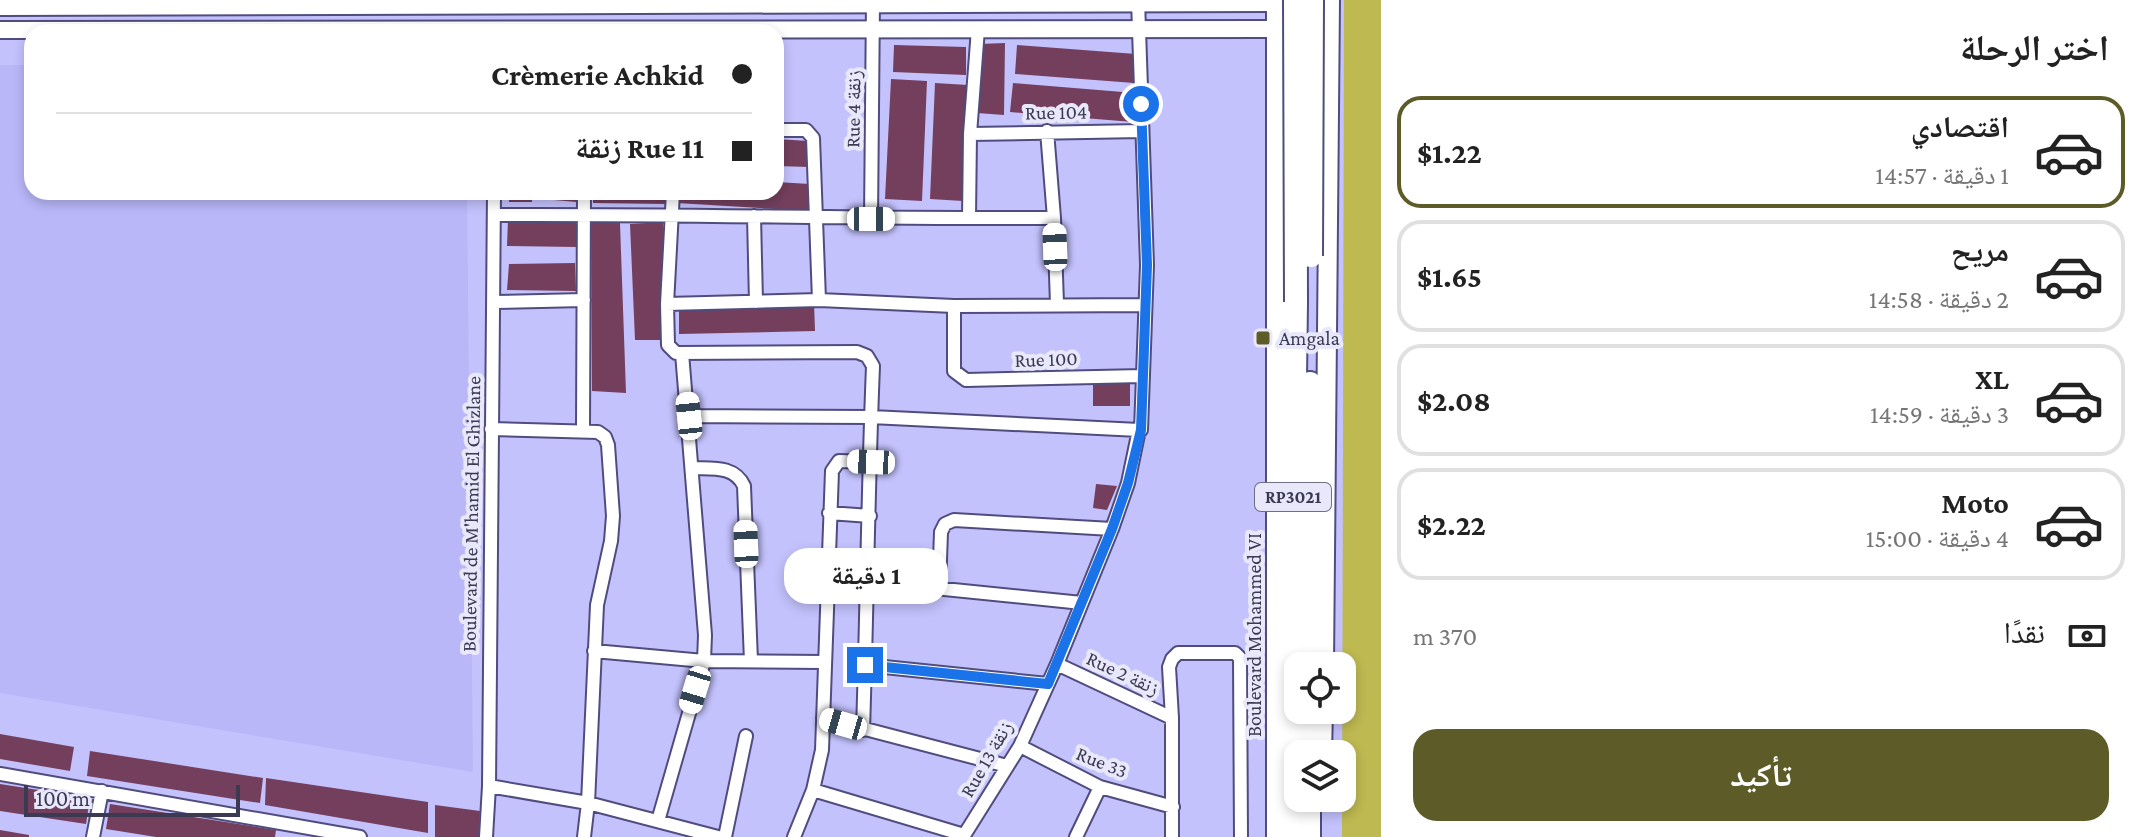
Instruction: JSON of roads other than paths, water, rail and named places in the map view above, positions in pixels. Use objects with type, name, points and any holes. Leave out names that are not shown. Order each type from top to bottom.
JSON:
[{"type":"highway","name":"RP3021","points":[[1282,1],[1304,302],[1308,652]]},
{"type":"highway","name":"RP3021","points":[[1302,835],[1304,302],[1324,1]]},
{"type":"highway","points":[[1302,835],[1306,812]]},
{"type":"main road","name":"Boulevard Mohammed VI","points":[[1276,837],[1275,29],[1282,1]]},
{"type":"main road","points":[[1324,1],[1330,30],[1324,652]]},
{"type":"main road","points":[[1302,835],[1313,812]]},
{"type":"street","points":[[0,7],[1324,1]]},
{"type":"street","name":"Rue 4 زنقة","points":[[871,219],[873,2]]},
{"type":"street","name":"Rue 13 زنقة","points":[[963,836],[1020,746],[1057,664],[1112,529],[1128,483],[1141,430],[1147,265],[1138,2]]},
{"type":"street","points":[[298,6],[298,24]]},
{"type":"street","points":[[492,6],[492,24]]},
{"type":"street","points":[[784,29],[1330,30]]},
{"type":"street","points":[[969,218],[970,134],[978,29]]},
{"type":"street","points":[[0,30],[24,30]]},
{"type":"street","points":[[784,130],[806,130],[811,133],[819,300]]},
{"type":"street","points":[[1047,131],[1057,304]]},
{"type":"street","name":"Rue 104","points":[[970,134],[1142,131]]},
{"type":"street","name":"Boulevard de M'hamid El Ghizlane","points":[[486,837],[494,200]]},
{"type":"street","points":[[583,431],[584,200]]},
{"type":"street","points":[[673,200],[667,304],[668,345],[676,353],[862,353],[873,366],[863,730]]},
{"type":"street","points":[[494,215],[673,213],[871,219],[1054,218]]},
{"type":"street","points":[[754,216],[756,302]]},
{"type":"street","points":[[494,302],[584,300]]},
{"type":"street","points":[[667,304],[819,300],[954,306],[1144,305]]},
{"type":"street","name":"Rue 100","points":[[954,306],[954,371],[966,380],[1142,376]]},
{"type":"street","points":[[658,821],[704,661],[705,635],[682,353]]},
{"type":"street","points":[[689,416],[871,417],[1139,430]]},
{"type":"street","points":[[491,429],[598,432],[605,437],[613,516],[611,541],[597,605],[584,837]]},
{"type":"street","points":[[794,837],[813,790],[822,750],[829,513],[835,464],[839,461],[871,462]]},
{"type":"street","points":[[692,468],[731,471],[739,475],[744,486],[751,661]]},
{"type":"street","points":[[829,513],[870,516]]},
{"type":"street","points":[[939,588],[941,532],[945,524],[954,520],[1112,529]]},
{"type":"street","points":[[865,581],[1082,603]]},
{"type":"street","points":[[594,651],[704,661],[824,662]]},
{"type":"street","points":[[1172,837],[1169,667],[1178,653],[1239,655],[1241,837]]},
{"type":"street","name":"Rue 2 زنقة","points":[[1057,664],[1172,718]]},
{"type":"street","points":[[865,665],[1048,684]]},
{"type":"street","points":[[823,718],[1007,766]]},
{"type":"street","points":[[725,837],[746,736]]},
{"type":"street","name":"Rue 33","points":[[1020,746],[1100,787],[1173,807]]},
{"type":"street","points":[[0,774],[102,791],[289,832],[360,837]]},
{"type":"street","points":[[489,786],[588,803],[658,821],[673,831],[718,837]]},
{"type":"street","points":[[1076,837],[1100,787]]},
{"type":"street","points":[[813,790],[963,836]]},
{"type":"street","points":[[93,837],[102,791]]},
{"type":"place","name":"Amgala","points":[[1263,338]]}]
